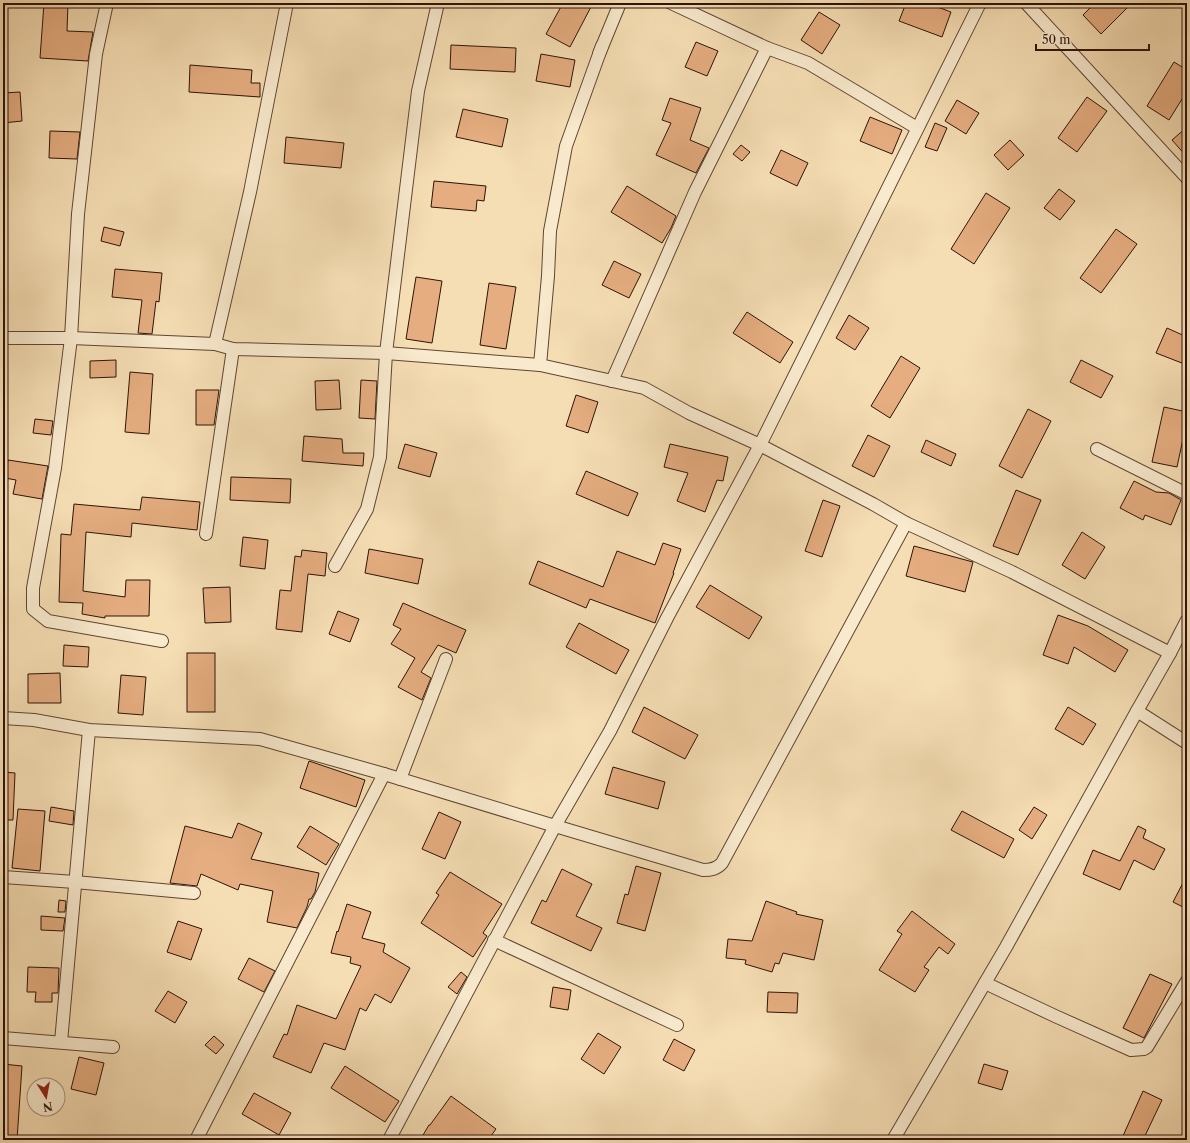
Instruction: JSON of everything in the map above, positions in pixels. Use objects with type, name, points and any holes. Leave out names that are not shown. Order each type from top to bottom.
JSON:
[{"type":"street","points":[[107,3],[96,54],[78,214],[71,338],[56,468],[33,588],[33,609],[48,621],[162,641]]},
{"type":"street","points":[[216,344],[250,192],[286,3]]},
{"type":"street","points":[[336,566],[367,509],[380,457],[386,353],[418,91],[438,3]]},
{"type":"street","points":[[577,109],[620,3]]},
{"type":"street","points":[[671,3],[767,48],[808,63],[917,128]]},
{"type":"street","points":[[389,1140],[555,826],[610,731],[671,611],[760,445],[980,3]]},
{"type":"street","points":[[1026,3],[1187,178]]},
{"type":"street","points":[[540,365],[548,276],[550,231],[566,146],[602,46]]},
{"type":"street","points":[[612,381],[695,192],[767,48]]},
{"type":"street","points":[[3,338],[71,338],[216,344],[232,349],[386,353],[540,365],[644,388],[689,413],[760,445],[873,504],[906,523],[1012,572],[1170,653]]},
{"type":"street","points":[[206,534],[232,349]]},
{"type":"street","points":[[1097,449],[1187,494]]},
{"type":"street","points":[[3,718],[34,720],[89,730],[260,739],[384,774],[703,870],[714,869],[720,865],[906,523]]},
{"type":"street","points":[[893,1140],[1010,940],[1187,620]]},
{"type":"street","points":[[400,779],[446,659]]},
{"type":"street","points":[[1136,711],[1187,743]]},
{"type":"street","points":[[61,1042],[89,730]]},
{"type":"street","points":[[196,1140],[384,774]]},
{"type":"street","points":[[3,877],[194,893]]},
{"type":"street","points":[[494,940],[677,1025]]},
{"type":"street","points":[[985,983],[1131,1050],[1144,1049],[1147,1047],[1187,981]]},
{"type":"street","points":[[3,1038],[113,1047]]},
{"type":"building","points":[[44,3],[68,3],[67,31],[93,32],[88,61],[40,58]]},
{"type":"building","points":[[563,3],[593,3],[570,47],[546,34]]},
{"type":"building","points":[[906,3],[927,3],[951,12],[942,37],[899,21]]},
{"type":"building","points":[[1095,3],[1132,3],[1101,34],[1083,15]]},
{"type":"building","points":[[819,12],[840,25],[822,54],[801,40]]},
{"type":"building","points":[[696,42],[718,51],[707,76],[685,67]]},
{"type":"building","points":[[451,45],[516,48],[515,72],[450,69]]},
{"type":"building","points":[[541,54],[575,60],[570,87],[536,81]]},
{"type":"building","points":[[1174,62],[1187,70],[1187,91],[1169,120],[1147,106]]},
{"type":"building","points":[[190,65],[252,70],[251,83],[260,83],[260,97],[189,92]]},
{"type":"building","points":[[20,92],[22,121],[3,123],[3,93]]},
{"type":"building","points":[[1087,97],[1107,111],[1077,152],[1058,138]]},
{"type":"building","points":[[670,98],[701,108],[690,140],[709,148],[696,173],[656,155],[671,123],[662,120]]},
{"type":"building","points":[[957,100],[979,113],[966,134],[945,121]]},
{"type":"building","points":[[463,109],[508,119],[502,147],[456,137]]},
{"type":"building","points":[[870,117],[902,130],[892,154],[860,141]]},
{"type":"building","points":[[935,123],[947,128],[937,151],[925,147]]},
{"type":"building","points":[[1187,127],[1187,157],[1172,140]]},
{"type":"building","points":[[50,131],[80,132],[77,159],[49,158]]},
{"type":"building","points":[[286,137],[344,143],[341,168],[284,163]]},
{"type":"building","points":[[1010,140],[1024,155],[1008,170],[994,155]]},
{"type":"building","points":[[741,145],[750,152],[742,161],[733,154]]},
{"type":"building","points":[[781,150],[808,163],[797,186],[770,173]]},
{"type":"building","points":[[434,181],[486,186],[484,201],[477,200],[476,211],[431,207]]},
{"type":"building","points":[[627,186],[676,216],[662,243],[611,212]]},
{"type":"building","points":[[1059,189],[1075,201],[1060,220],[1044,208]]},
{"type":"building","points":[[986,193],[1010,208],[974,264],[951,249]]},
{"type":"building","points":[[104,227],[124,232],[120,246],[101,241]]},
{"type":"building","points":[[1116,229],[1137,244],[1101,293],[1080,278]]},
{"type":"building","points":[[614,261],[641,274],[629,298],[602,285]]},
{"type":"building","points":[[115,269],[162,273],[159,302],[156,301],[152,334],[138,333],[142,300],[112,297]]},
{"type":"building","points":[[416,277],[442,281],[432,343],[406,339]]},
{"type":"building","points":[[489,283],[516,287],[506,349],[480,345]]},
{"type":"building","points":[[747,312],[793,342],[780,363],[733,333]]},
{"type":"building","points":[[849,315],[869,328],[855,350],[836,338]]},
{"type":"building","points":[[1167,328],[1187,337],[1187,365],[1156,353]]},
{"type":"building","points":[[901,356],[920,368],[890,418],[871,406]]},
{"type":"building","points":[[116,360],[116,377],[90,378],[90,361]]},
{"type":"building","points":[[1081,360],[1113,376],[1101,398],[1070,382]]},
{"type":"building","points":[[130,372],[153,374],[149,434],[125,432]]},
{"type":"building","points":[[339,380],[341,409],[316,410],[315,381]]},
{"type":"building","points":[[361,380],[377,381],[375,419],[359,418]]},
{"type":"building","points":[[196,390],[219,390],[214,425],[196,425]]},
{"type":"building","points":[[576,395],[598,402],[588,433],[566,426]]},
{"type":"building","points":[[1164,407],[1187,412],[1187,420],[1177,467],[1152,462]]},
{"type":"building","points":[[1028,409],[1051,421],[1022,478],[999,466]]},
{"type":"building","points":[[35,419],[53,421],[51,435],[33,433]]},
{"type":"building","points":[[868,435],[890,446],[874,477],[852,466]]},
{"type":"building","points":[[304,436],[342,439],[343,453],[364,453],[363,466],[302,461]]},
{"type":"building","points":[[926,440],[956,454],[951,466],[921,452]]},
{"type":"building","points":[[405,444],[437,453],[430,477],[398,468]]},
{"type":"building","points":[[670,444],[728,457],[723,481],[717,480],[705,512],[677,501],[688,473],[664,467]]},
{"type":"building","points":[[8,460],[48,466],[42,499],[13,494],[16,480],[5,478]]},
{"type":"building","points":[[586,471],[638,493],[628,516],[576,494]]},
{"type":"building","points":[[231,477],[291,479],[290,503],[230,500]]},
{"type":"building","points":[[1134,481],[1156,492],[1169,493],[1181,500],[1171,525],[1145,515],[1143,520],[1120,508]]},
{"type":"building","points":[[1016,490],[1041,500],[1018,555],[993,546]]},
{"type":"building","points":[[142,497],[200,502],[197,530],[132,523],[131,537],[86,532],[83,591],[125,597],[126,580],[150,580],[149,616],[105,616],[105,618],[82,614],[83,603],[59,602],[61,534],[71,535],[74,504],[140,510]]},
{"type":"building","points":[[823,500],[840,506],[822,557],[805,551]]},
{"type":"building","points":[[1082,532],[1105,547],[1085,579],[1062,565]]},
{"type":"building","points":[[243,537],[268,540],[265,569],[240,566]]},
{"type":"building","points":[[663,543],[681,549],[674,573],[655,623],[590,599],[586,608],[529,584],[538,561],[603,587],[617,551],[655,565]]},
{"type":"building","points":[[914,546],[973,562],[965,592],[906,576]]},
{"type":"building","points":[[369,549],[423,559],[418,584],[365,573]]},
{"type":"building","points":[[302,550],[327,553],[325,576],[308,574],[302,632],[276,629],[280,590],[291,591],[295,556],[301,557]]},
{"type":"building","points":[[710,585],[762,617],[749,639],[696,607]]},
{"type":"building","points":[[230,587],[231,622],[205,623],[203,588]]},
{"type":"building","points":[[403,603],[466,630],[456,653],[438,645],[421,672],[431,678],[422,700],[398,687],[415,658],[391,644],[401,629],[393,625]]},
{"type":"building","points":[[338,611],[359,619],[350,642],[329,634]]},
{"type":"building","points":[[1058,615],[1088,626],[1128,650],[1115,672],[1074,647],[1068,664],[1043,655]]},
{"type":"building","points":[[579,623],[629,650],[616,674],[566,647]]},
{"type":"building","points":[[64,645],[89,647],[88,667],[63,666]]},
{"type":"building","points":[[187,653],[215,653],[215,712],[187,712]]},
{"type":"building","points":[[60,673],[61,703],[28,703],[28,674]]},
{"type":"building","points":[[121,675],[146,677],[143,715],[118,713]]},
{"type":"building","points":[[644,707],[698,735],[685,759],[632,732]]},
{"type":"building","points":[[1068,707],[1096,724],[1083,745],[1055,729]]},
{"type":"building","points":[[309,761],[365,780],[356,807],[300,788]]},
{"type":"building","points":[[613,767],[665,782],[658,809],[605,794]]},
{"type":"building","points":[[3,772],[15,773],[13,820],[3,820]]},
{"type":"building","points":[[51,807],[74,811],[73,825],[49,821]]},
{"type":"building","points":[[1034,807],[1047,815],[1032,839],[1019,830]]},
{"type":"building","points":[[18,809],[45,811],[40,871],[12,868]]},
{"type":"building","points":[[962,811],[1014,839],[1004,858],[951,830]]},
{"type":"building","points":[[439,812],[461,822],[445,859],[422,849]]},
{"type":"building","points":[[238,823],[262,833],[251,859],[319,873],[315,892],[311,899],[309,899],[307,907],[297,928],[267,922],[273,891],[240,884],[238,890],[201,874],[197,886],[170,883],[185,826],[232,838]]},
{"type":"building","points":[[310,826],[339,844],[326,865],[297,847]]},
{"type":"building","points":[[1138,826],[1146,830],[1143,838],[1165,849],[1154,870],[1134,860],[1120,890],[1083,874],[1093,850],[1120,861]]},
{"type":"building","points":[[636,866],[661,873],[645,931],[617,923],[625,894],[628,895]]},
{"type":"building","points":[[562,869],[592,884],[576,916],[602,928],[591,951],[531,923],[542,900],[546,902]]},
{"type":"building","points":[[450,872],[502,904],[483,933],[487,936],[473,957],[421,923],[439,895],[436,893]]},
{"type":"building","points":[[1187,875],[1187,909],[1173,902]]},
{"type":"building","points":[[59,900],[66,901],[65,912],[58,912]]},
{"type":"building","points":[[766,901],[797,912],[796,914],[823,920],[814,960],[783,953],[779,964],[775,963],[772,972],[745,964],[746,960],[726,958],[728,939],[752,941]]},
{"type":"building","points":[[347,904],[371,912],[362,938],[385,944],[383,952],[410,968],[391,1003],[375,994],[366,1011],[360,1008],[345,1050],[324,1043],[311,1073],[273,1057],[284,1034],[287,1035],[297,1005],[336,1019],[361,966],[350,963],[351,957],[331,953]]},
{"type":"building","points":[[912,911],[955,944],[948,954],[939,947],[924,967],[929,970],[915,992],[879,970],[902,934],[897,931]]},
{"type":"building","points":[[41,916],[65,918],[63,931],[41,930]]},
{"type":"building","points":[[178,921],[202,929],[191,960],[167,952]]},
{"type":"building","points":[[249,958],[275,971],[264,992],[238,979]]},
{"type":"building","points":[[28,967],[59,968],[58,993],[52,993],[52,1002],[35,1002],[36,992],[27,992]]},
{"type":"building","points":[[461,972],[467,977],[457,994],[448,987]]},
{"type":"building","points":[[1150,974],[1172,984],[1144,1038],[1123,1028]]},
{"type":"building","points":[[553,987],[571,990],[568,1010],[550,1007]]},
{"type":"building","points":[[168,991],[187,1002],[175,1023],[155,1011]]},
{"type":"building","points":[[768,992],[798,993],[797,1013],[767,1012]]},
{"type":"building","points":[[598,1033],[621,1047],[604,1074],[581,1059]]},
{"type":"building","points":[[214,1036],[224,1045],[216,1054],[205,1045]]},
{"type":"building","points":[[674,1039],[695,1050],[684,1071],[663,1060]]},
{"type":"building","points":[[79,1057],[104,1063],[96,1095],[71,1089]]},
{"type":"building","points":[[3,1064],[22,1066],[17,1140],[3,1140]]},
{"type":"building","points":[[984,1064],[1008,1071],[1002,1090],[978,1083]]},
{"type":"building","points":[[345,1066],[399,1101],[385,1122],[331,1088]]},
{"type":"building","points":[[1143,1091],[1162,1100],[1143,1140],[1132,1140],[1123,1136]]},
{"type":"building","points":[[254,1093],[291,1113],[279,1135],[242,1114]]},
{"type":"building","points":[[451,1096],[496,1129],[488,1140],[420,1140],[429,1125]]}]
